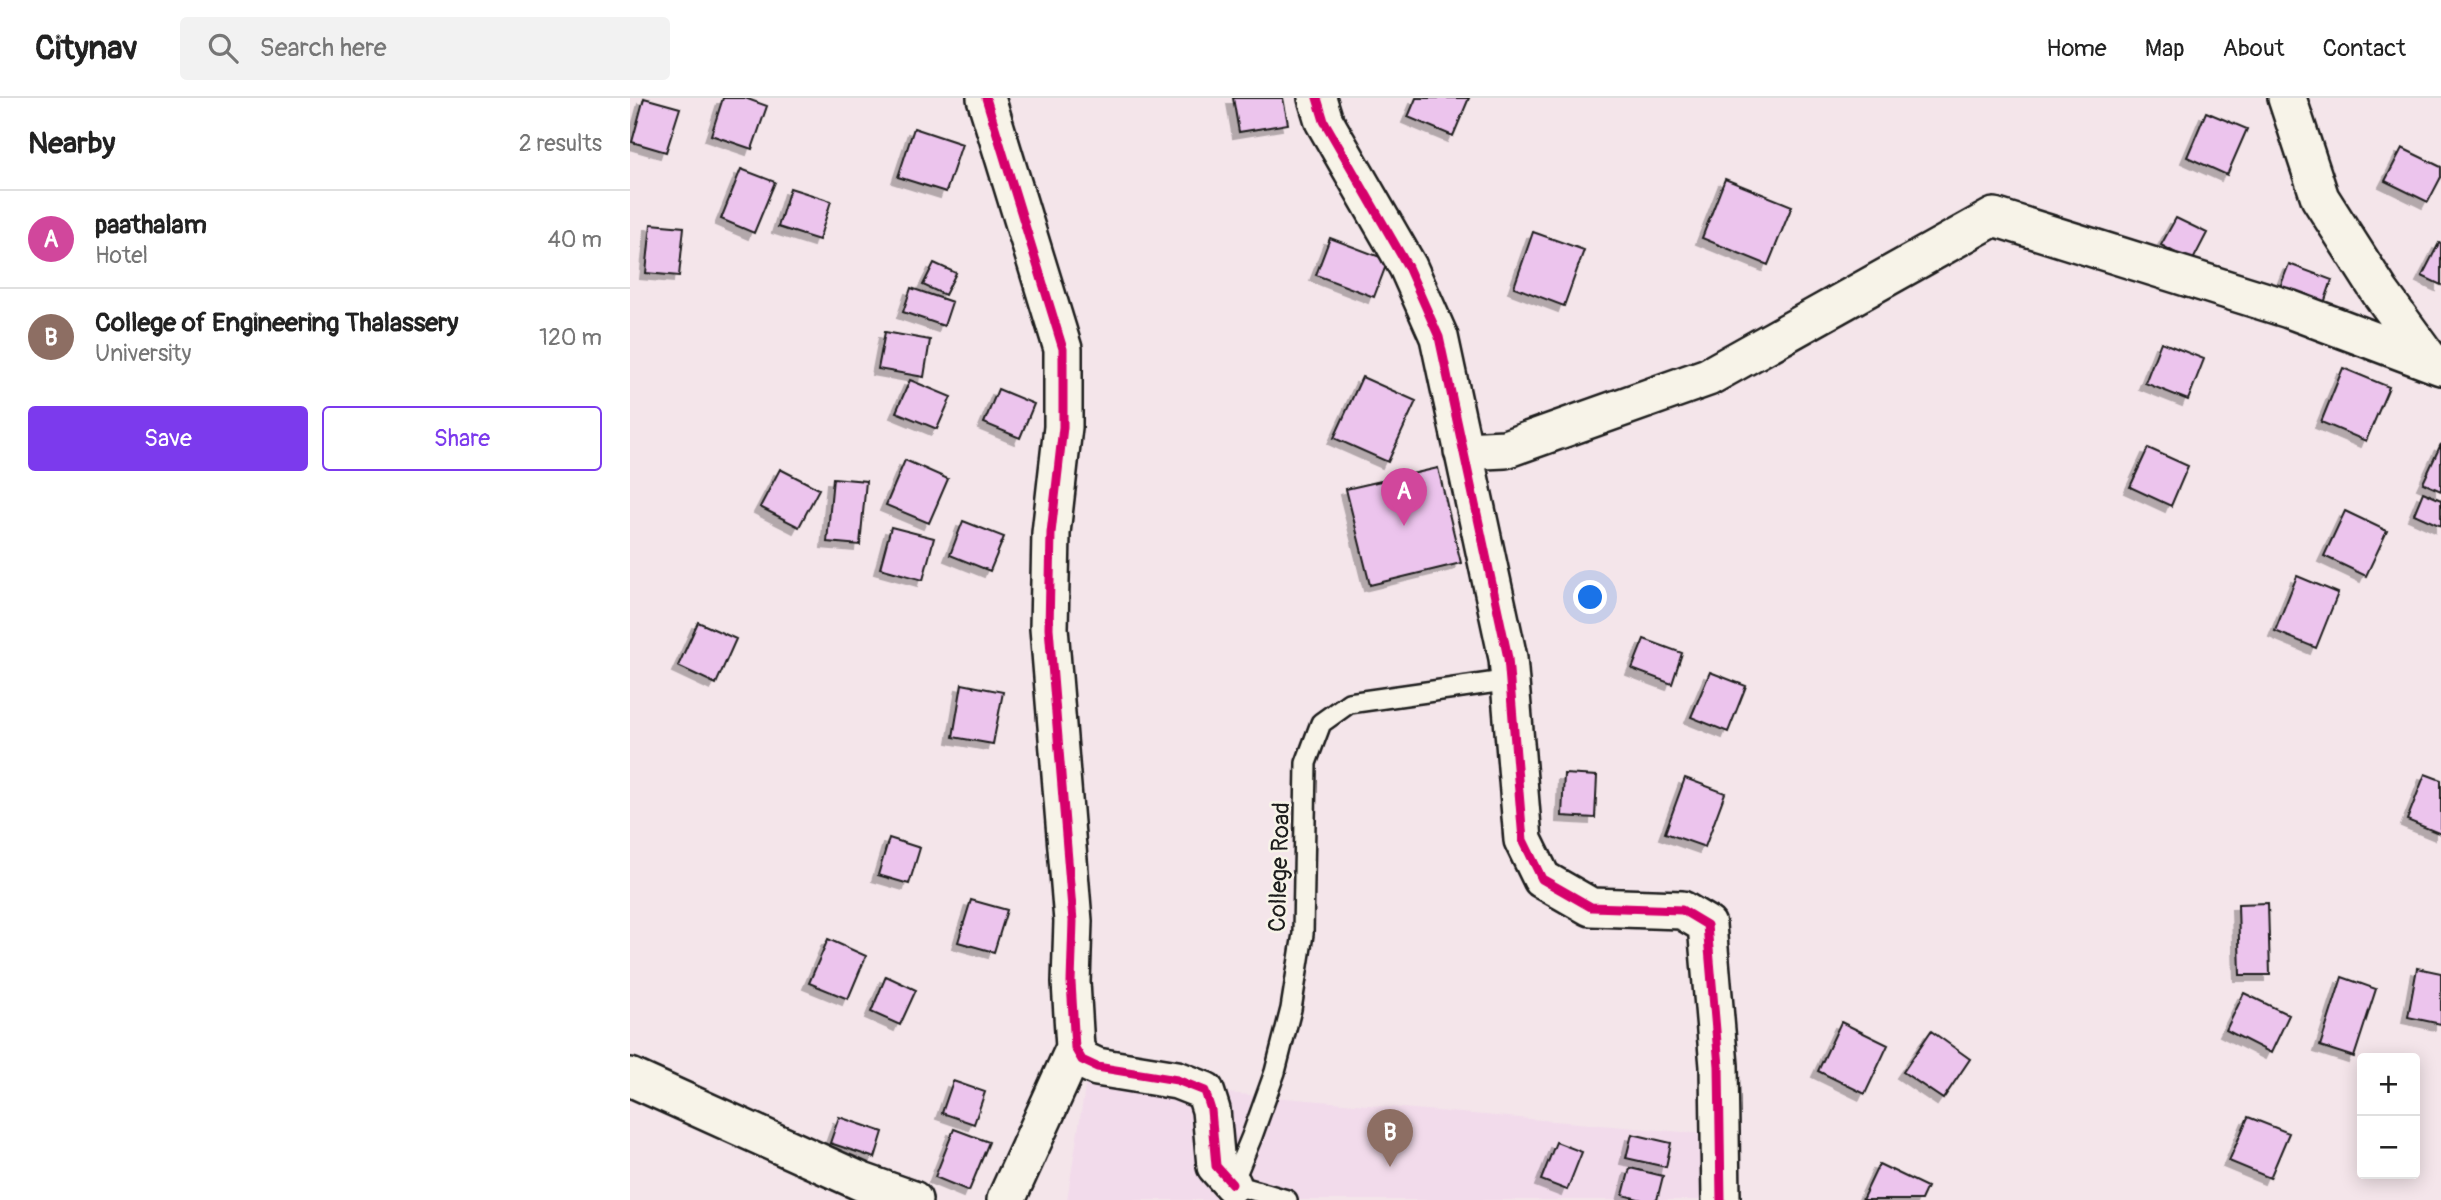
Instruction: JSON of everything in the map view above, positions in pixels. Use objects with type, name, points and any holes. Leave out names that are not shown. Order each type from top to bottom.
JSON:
[{"type":"street","points":[[986,98],[1063,349],[1063,427],[1051,533],[1049,628],[1073,921],[1071,982],[1075,1048],[1082,1060],[1097,1068],[1177,1080],[1205,1091],[1211,1110],[1216,1166],[1228,1192]]},
{"type":"street","points":[[1317,98],[1324,121],[1408,267],[1438,337],[1508,658],[1523,840],[1542,879],[1591,907],[1682,910],[1707,925],[1719,1066],[1721,1200]]},
{"type":"street","points":[[2287,98],[2320,198],[2380,292],[2436,364]]},
{"type":"street","points":[[1463,451],[1505,449],[1708,377],[1994,217],[2289,309],[2436,364]]},
{"type":"street","points":[[1006,1200],[1075,1048]]},
{"type":"street","points":[[630,1077],[862,1182],[913,1200]]},
{"type":"lane","name":"College Road","points":[[1228,1192],[1270,1085],[1292,1009],[1303,934],[1306,763],[1321,723],[1349,703],[1511,680]]},
{"type":"lane","points":[[1228,1192],[1287,1200]]},
{"type":"shaded area","points":[[1086,1081],[1706,1134],[1707,1200],[1067,1200]]},
{"type":"building","points":[[644,98],[680,108],[666,152],[632,142]]},
{"type":"building","points":[[723,98],[745,98],[767,106],[752,149],[711,135]]},
{"type":"building","points":[[1233,98],[1283,98],[1288,124],[1239,132]]},
{"type":"building","points":[[1416,98],[1469,98],[1453,136],[1408,117]]},
{"type":"building","points":[[2206,112],[2247,129],[2227,175],[2187,157]]},
{"type":"building","points":[[914,128],[962,144],[946,192],[898,177]]},
{"type":"building","points":[[2402,148],[2441,167],[2441,177],[2428,202],[2385,181]]},
{"type":"building","points":[[741,169],[775,182],[754,233],[721,219]]},
{"type":"building","points":[[1725,179],[1792,206],[1768,265],[1702,238]]},
{"type":"building","points":[[790,188],[831,201],[819,240],[778,227]]},
{"type":"building","points":[[2176,218],[2207,233],[2192,262],[2161,245]]},
{"type":"building","points":[[651,224],[684,227],[679,276],[646,273]]},
{"type":"building","points":[[1533,232],[1584,250],[1564,306],[1514,287]]},
{"type":"building","points":[[1330,238],[1388,260],[1374,297],[1316,275]]},
{"type":"building","points":[[2439,243],[2441,244],[2441,285],[2422,276]]},
{"type":"building","points":[[934,263],[956,273],[945,295],[923,285]]},
{"type":"building","points":[[2289,264],[2332,280],[2321,312],[2277,295]]},
{"type":"building","points":[[911,288],[952,302],[944,326],[903,312]]},
{"type":"building","points":[[885,332],[930,340],[924,377],[878,369]]},
{"type":"building","points":[[2161,342],[2204,359],[2188,400],[2145,383]]},
{"type":"building","points":[[2343,368],[2389,387],[2366,441],[2321,422]]},
{"type":"building","points":[[1362,377],[1416,401],[1388,462],[1334,438]]},
{"type":"building","points":[[910,380],[951,397],[937,429],[896,412]]},
{"type":"building","points":[[998,389],[1034,404],[1020,438],[984,423]]},
{"type":"building","points":[[2441,444],[2441,491],[2423,483]]},
{"type":"building","points":[[2148,448],[2188,466],[2171,506],[2130,487]]},
{"type":"building","points":[[905,460],[948,479],[929,523],[886,505]]},
{"type":"building","points":[[1438,468],[1461,563],[1370,585],[1346,489]]},
{"type":"building","points":[[780,469],[819,489],[799,527],[760,507]]},
{"type":"building","points":[[833,478],[866,481],[860,545],[827,542]]},
{"type":"building","points":[[2423,492],[2441,500],[2441,526],[2414,514]]},
{"type":"building","points":[[2345,511],[2387,531],[2366,576],[2324,556]]},
{"type":"building","points":[[963,521],[1004,537],[990,571],[950,555]]},
{"type":"building","points":[[891,527],[934,538],[923,580],[880,568]]},
{"type":"building","points":[[2297,576],[2338,593],[2316,648],[2275,631]]},
{"type":"building","points":[[698,622],[736,639],[716,684],[678,666]]},
{"type":"building","points":[[1644,639],[1682,653],[1672,684],[1632,669]]},
{"type":"building","points":[[1710,672],[1746,686],[1728,732],[1691,717]]},
{"type":"building","points":[[962,684],[1003,692],[993,744],[953,737]]},
{"type":"building","points":[[1564,774],[1597,776],[1595,818],[1562,816]]},
{"type":"building","points":[[2425,774],[2441,780],[2441,834],[2407,820]]},
{"type":"building","points":[[1685,778],[1725,793],[1705,847],[1665,833]]},
{"type":"building","points":[[889,838],[920,848],[909,884],[878,875]]},
{"type":"building","points":[[971,900],[1007,910],[994,952],[958,942]]},
{"type":"building","points":[[2268,903],[2270,975],[2240,975],[2238,904]]},
{"type":"building","points":[[828,939],[866,956],[848,999],[809,983]]},
{"type":"building","points":[[2417,968],[2441,973],[2441,1024],[2408,1017]]},
{"type":"building","points":[[886,976],[916,990],[900,1025],[871,1012]]},
{"type":"building","points":[[2342,977],[2376,989],[2354,1057],[2320,1046]]},
{"type":"building","points":[[2244,993],[2289,1015],[2271,1053],[2226,1030]]},
{"type":"building","points":[[1841,1022],[1888,1045],[1865,1094],[1818,1071]]},
{"type":"building","points":[[1931,1031],[1970,1059],[1943,1099],[1903,1072]]},
{"type":"building","points":[[953,1081],[985,1092],[974,1124],[942,1113]]},
{"type":"building","points":[[839,1117],[883,1132],[875,1158],[830,1143]]},
{"type":"building","points":[[2248,1117],[2289,1133],[2270,1178],[2229,1161]]},
{"type":"building","points":[[954,1129],[989,1142],[969,1191],[935,1177]]},
{"type":"building","points":[[1632,1134],[1671,1143],[1666,1167],[1626,1158]]},
{"type":"building","points":[[1556,1142],[1582,1152],[1567,1190],[1541,1180]]},
{"type":"building","points":[[1879,1164],[1927,1187],[1921,1200],[1862,1200]]},
{"type":"building","points":[[1630,1168],[1663,1176],[1657,1200],[1642,1200],[1623,1195]]},
{"type":"cycle path","points":[[986,98],[1063,349],[1063,427],[1051,533],[1049,628],[1073,921],[1071,982],[1075,1048],[1082,1060],[1097,1067],[1177,1080],[1205,1091],[1211,1110],[1216,1166],[1232,1184]]},
{"type":"cycle path","points":[[1317,98],[1324,121],[1408,267],[1439,337],[1508,658],[1523,840],[1542,879],[1591,907],[1682,910],[1707,925],[1719,1066],[1721,1200]]},
{"type":"place","name":"paathalam","points":[[1404,526]]},
{"type":"place","name":"College of Engineering Thalassery","points":[[1390,1167]]}]
